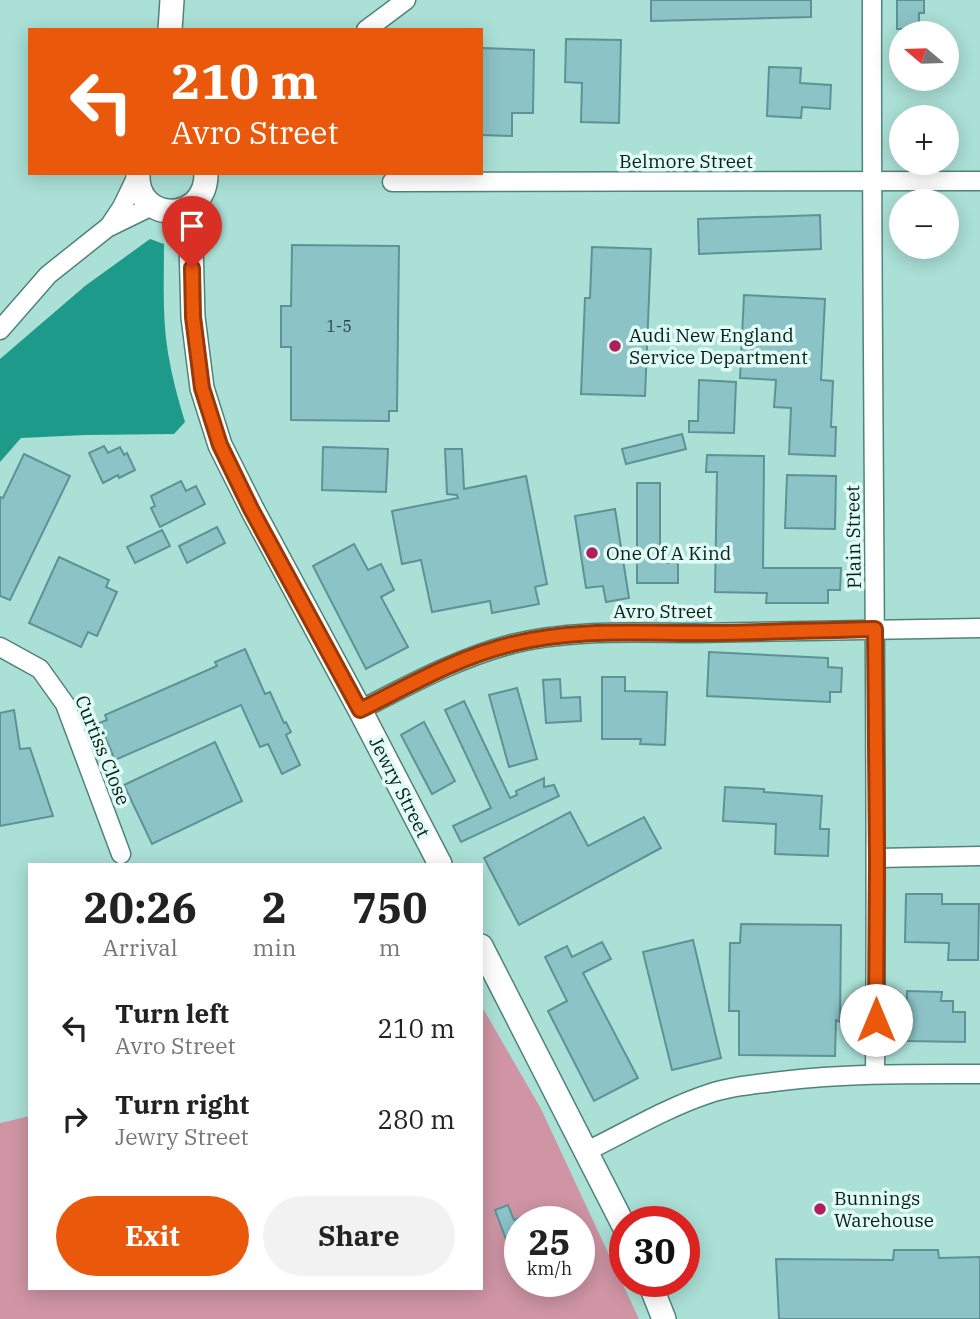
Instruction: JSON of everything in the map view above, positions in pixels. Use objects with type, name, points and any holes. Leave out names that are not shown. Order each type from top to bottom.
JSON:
[{"type":"main road","name":"Jewry Street","points":[[138,175],[139,187],[144,197],[185,228],[191,244]]},
{"type":"main road","name":"Jewry Street","points":[[206,175],[206,183],[197,201],[191,244],[193,317],[202,388],[220,445],[251,509],[439,863]]},
{"type":"main road","points":[[162,209],[184,210],[197,201]]},
{"type":"main road","points":[[483,950],[614,1206]]},
{"type":"main road","points":[[655,1297],[664,1319]]},
{"type":"street","points":[[369,28],[407,0]]},
{"type":"street","name":"Plain Street","points":[[872,0],[877,858],[875,1074]]},
{"type":"street","points":[[0,330],[48,275],[107,228],[122,207],[138,175]]},
{"type":"street","name":"Belmore Street","points":[[392,181],[980,181]]},
{"type":"street","points":[[107,228],[162,209]]},
{"type":"street","name":"Avro Street","points":[[360,710],[474,655],[553,636],[599,632],[980,628]]},
{"type":"street","name":"Curtiss Close","points":[[0,647],[40,669],[65,704],[121,854]]},
{"type":"street","points":[[877,858],[980,856]]},
{"type":"street","points":[[587,1151],[661,1113],[708,1094],[763,1083],[875,1074],[980,1074]]},
{"type":"shaded area","points":[[150,239],[164,244],[166,339],[173,379],[185,422],[174,434],[21,438],[0,462],[0,359],[85,286]]},
{"type":"shaded area","points":[[483,1008],[541,1109],[586,1206],[504,1206],[504,1297],[595,1297],[595,1225],[609,1255],[609,1297],[629,1297],[639,1319],[0,1319],[0,1123],[28,1116],[28,1290],[483,1290]]},
{"type":"building","points":[[651,0],[811,0],[811,17],[651,21]]},
{"type":"building","points":[[897,0],[924,0],[924,13],[919,13],[919,21],[897,21]]},
{"type":"building","points":[[566,39],[621,40],[619,123],[581,122],[582,83],[565,82]]},
{"type":"building","points":[[483,48],[534,50],[533,113],[512,113],[512,136],[483,135]]},
{"type":"building","points":[[769,67],[801,68],[800,83],[831,85],[830,109],[802,107],[801,118],[767,116]]},
{"type":"building","points":[[820,215],[821,249],[699,254],[698,219]]},
{"type":"building","points":[[292,245],[399,246],[397,411],[389,411],[389,421],[291,420],[291,347],[281,347],[281,306],[291,306]]},
{"type":"building","name":"Audi New England Service Department","points":[[592,247],[651,249],[645,396],[581,394],[585,298],[590,298]]},
{"type":"building","points":[[744,295],[825,299],[821,380],[833,381],[831,427],[836,427],[835,456],[789,454],[791,408],[774,407],[776,380],[740,378]]},
{"type":"building","points":[[699,380],[736,382],[734,433],[689,432],[689,421],[698,421]]},
{"type":"building","points":[[682,434],[686,449],[626,464],[622,449]]},
{"type":"building","points":[[104,446],[108,453],[120,447],[124,455],[127,453],[135,470],[103,483],[89,453]]},
{"type":"building","points":[[323,447],[388,449],[386,492],[322,490]]},
{"type":"building","points":[[445,449],[462,449],[464,489],[526,476],[547,584],[535,587],[539,604],[492,613],[490,601],[432,612],[421,560],[402,564],[392,511],[458,498],[457,495],[447,494]]},
{"type":"building","points":[[24,454],[70,476],[10,600],[0,596],[0,497],[3,498]]},
{"type":"building","points":[[707,455],[764,456],[763,568],[841,568],[840,590],[828,590],[828,603],[766,603],[767,593],[715,592],[717,472],[706,472]]},
{"type":"building","points":[[787,475],[836,476],[835,529],[785,528]]},
{"type":"building","points":[[181,481],[186,491],[196,486],[205,504],[160,527],[151,508],[155,506],[151,496]]},
{"type":"building","points":[[637,483],[660,483],[660,563],[678,563],[678,583],[637,583]]},
{"type":"building","points":[[615,509],[629,598],[606,602],[603,586],[586,588],[575,516]]},
{"type":"building","points":[[217,527],[225,543],[187,563],[179,546]]},
{"type":"building","points":[[162,530],[170,546],[135,563],[127,547]]},
{"type":"building","points":[[354,544],[368,570],[381,564],[394,590],[381,597],[408,647],[366,669],[313,566]]},
{"type":"building","points":[[59,557],[109,580],[106,587],[117,592],[97,636],[88,632],[81,647],[29,623]]},
{"type":"building","points":[[245,649],[265,694],[270,692],[291,732],[286,735],[300,765],[282,774],[268,744],[260,747],[241,705],[115,760],[99,723],[107,720],[105,715],[217,666],[215,662]]},
{"type":"building","points":[[709,652],[828,658],[828,667],[842,668],[841,692],[830,692],[830,702],[707,696]]},
{"type":"building","points":[[602,677],[625,677],[625,691],[667,692],[665,745],[640,744],[641,739],[602,739]]},
{"type":"building","points":[[560,679],[561,698],[580,697],[581,721],[546,723],[543,680]]},
{"type":"building","points":[[517,688],[537,759],[509,767],[489,695]]},
{"type":"building","points":[[464,701],[510,798],[517,795],[516,791],[544,778],[544,787],[554,785],[559,796],[461,842],[453,826],[491,808],[445,710]]},
{"type":"building","points":[[14,710],[20,749],[30,748],[53,816],[0,826],[0,713]]},
{"type":"building","points":[[424,722],[455,781],[432,794],[401,735]]},
{"type":"building","points":[[215,742],[242,801],[152,844],[124,785]]},
{"type":"building","points":[[725,787],[822,796],[820,829],[829,829],[828,856],[775,854],[776,824],[723,821]]},
{"type":"building","points":[[570,812],[588,846],[644,817],[661,848],[519,925],[484,858]]},
{"type":"building","points":[[906,894],[942,894],[942,904],[979,904],[978,960],[948,960],[949,943],[905,942]]},
{"type":"building","points":[[741,924],[841,925],[840,1022],[836,1020],[835,1056],[739,1055],[739,1011],[729,1011],[730,943],[740,943]]},
{"type":"building","points":[[693,940],[721,1058],[672,1070],[643,952]]},
{"type":"building","points":[[602,942],[611,959],[583,973],[638,1078],[594,1101],[548,1011],[567,1001],[545,957],[567,946],[572,957]]},
{"type":"building","points":[[907,991],[942,992],[941,1001],[953,1001],[953,1012],[965,1012],[965,1042],[906,1041]]},
{"type":"building","points":[[504,1207],[504,1234],[495,1210]]},
{"type":"building","name":"Bunnings Warehouse","points":[[894,1250],[938,1250],[939,1258],[980,1257],[980,1319],[779,1319],[776,1259],[893,1260]]},
{"type":"place","name":"Audi New England Service Department","points":[[615,346]]},
{"type":"place","name":"One Of A Kind","points":[[592,553]]},
{"type":"place","name":"Bunnings Warehouse","points":[[820,1209]]},
{"type":"route","points":[[192,268],[193,317],[202,388],[220,445],[251,509],[360,710],[474,655],[553,636],[599,632],[875,629],[876,1020]]}]
